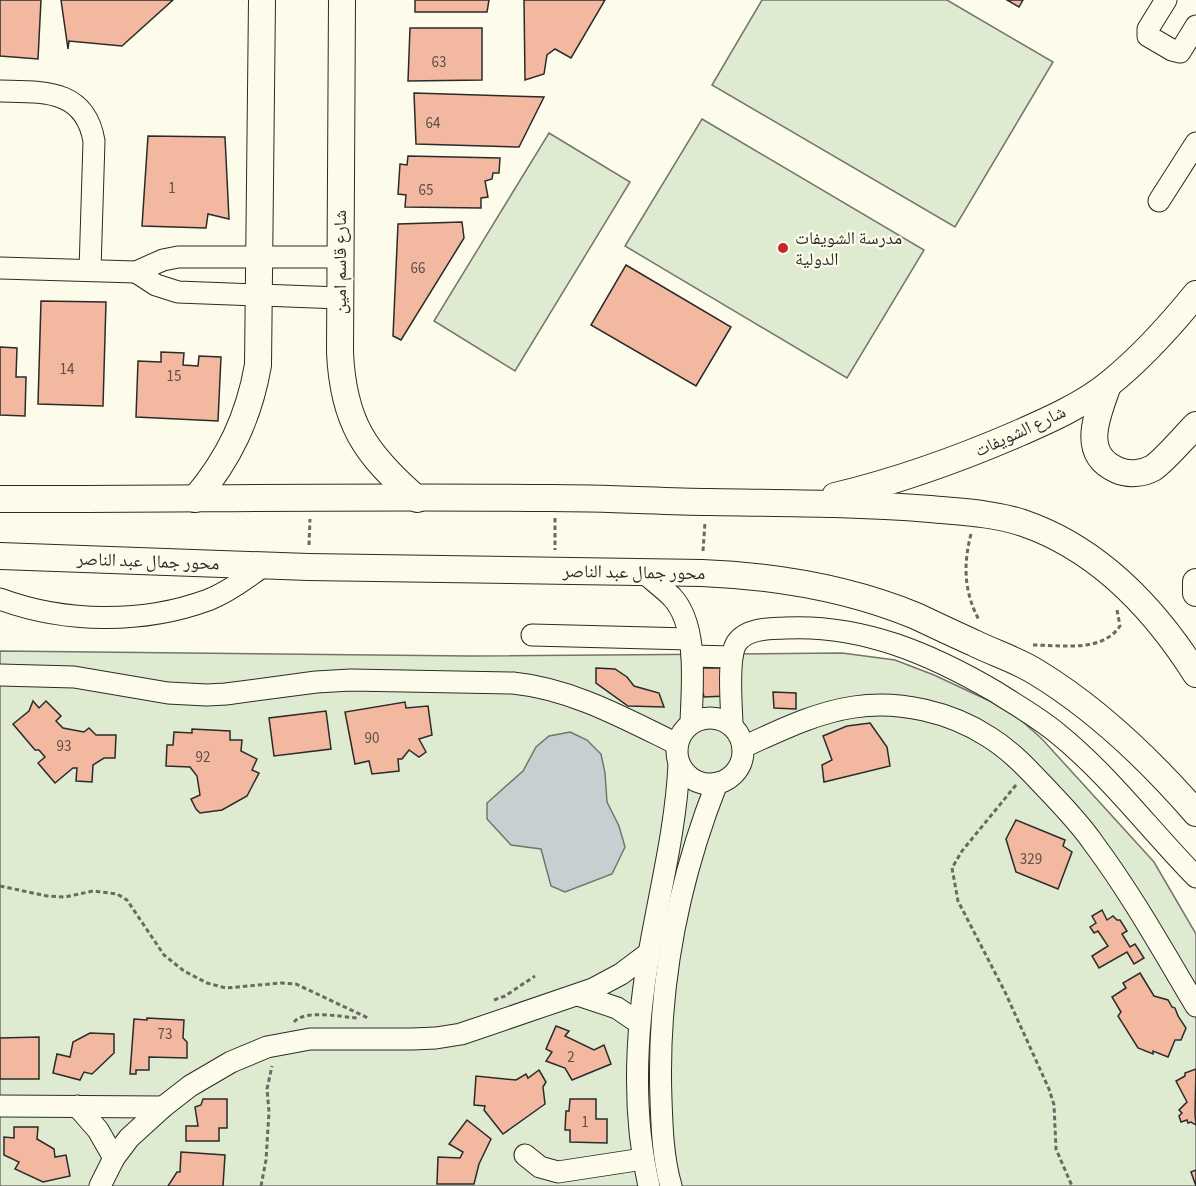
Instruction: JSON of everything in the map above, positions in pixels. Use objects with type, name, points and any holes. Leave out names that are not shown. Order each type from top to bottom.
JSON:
[{"type":"main road","points":[[195,499],[222,466],[233,447],[249,407],[258,366],[262,0]]},
{"type":"main road","name":"شارع قاسم امين","points":[[342,0],[340,369],[346,404],[360,437],[382,466],[417,499]]},
{"type":"main road","name":"شارع الشويفات","points":[[807,503],[895,480],[981,449],[1051,418],[1108,385],[1153,344],[1196,294]]},
{"type":"main road","points":[[1108,385],[1095,424],[1094,437],[1100,460],[1110,468],[1123,473],[1136,473],[1153,468],[1196,425]]},
{"type":"main road","points":[[0,500],[554,498],[807,503],[982,514],[1020,522],[1046,532],[1106,568],[1159,621],[1196,674]]},
{"type":"main road","name":"محور جمال عبد الناصر","points":[[0,556],[263,566],[702,573],[746,575],[803,583],[860,597],[915,616],[1034,671],[1077,700],[1118,733],[1164,776],[1196,813]]},
{"type":"main road","points":[[1196,582],[1196,593]]},
{"type":"street","points":[[1166,0],[1147,32],[1148,36],[1180,52],[1196,26]]},
{"type":"street","points":[[0,91],[42,92],[61,96],[77,107],[89,122],[94,141],[90,270]]},
{"type":"street","points":[[1159,201],[1196,143]]},
{"type":"street","points":[[0,267],[136,272],[164,260],[193,257],[340,257]]},
{"type":"street","points":[[136,272],[156,285],[189,293],[340,298]]},
{"type":"street","points":[[0,599],[68,615],[125,617],[154,614],[209,599],[237,585],[263,566]]},
{"type":"street","points":[[643,572],[672,597],[682,611],[690,648],[691,723]]},
{"type":"street","points":[[732,726],[732,657],[736,643],[750,632],[810,628],[878,638],[902,645],[936,660],[996,693],[1056,732],[1102,775],[1196,877]]},
{"type":"street","points":[[532,635],[690,648],[732,657]]},
{"type":"street","points":[[0,675],[74,677],[168,693],[207,695],[316,681],[432,680],[524,684],[577,697],[678,754],[685,773],[705,784],[726,780],[739,766],[743,747],[732,726],[712,717],[691,723],[684,729],[678,754],[675,819],[649,953],[639,1023],[638,1087],[643,1160],[649,1186]]},
{"type":"street","points":[[743,747],[803,720],[829,711],[856,706],[883,705],[934,713],[964,723],[989,737],[1029,769],[1095,844],[1196,1006]]},
{"type":"street","points":[[671,1186],[664,1146],[660,1082],[661,1031],[666,987],[673,933],[682,891],[701,824],[717,783]]},
{"type":"street","points":[[100,1186],[114,1158],[129,1138],[190,1086],[231,1062],[267,1047],[310,1039],[436,1038],[484,1027],[607,983],[649,953]]},
{"type":"street","points":[[578,995],[617,1008],[639,1023]]},
{"type":"street","points":[[0,1106],[163,1107]]},
{"type":"street","points":[[77,1106],[98,1130],[114,1158]]},
{"type":"street","points":[[525,1155],[540,1167],[558,1172],[643,1160]]},
{"type":"path","points":[[554,498],[555,571]]},
{"type":"path","points":[[308,567],[311,499]]},
{"type":"path","points":[[702,573],[706,502]]},
{"type":"path","points":[[982,514],[971,535],[968,547],[966,582],[971,605],[994,653]]},
{"type":"path","points":[[1027,645],[1090,645],[1105,640],[1115,634],[1120,626],[1116,604]]},
{"type":"path","points":[[1029,769],[962,851],[952,867],[958,901],[1005,992],[1048,1089],[1054,1105],[1056,1149],[1072,1186]]},
{"type":"path","points":[[0,886],[47,896],[65,897],[93,891],[117,894],[127,900],[164,955],[184,971],[207,983],[226,988],[281,982],[296,984],[368,1018]]},
{"type":"path","points":[[486,1003],[505,996],[535,976]]},
{"type":"path","points":[[261,1186],[266,1161],[269,1112],[267,1089],[279,1045]]},
{"type":"green space","points":[[762,0],[947,0],[1053,62],[955,227],[712,85]]},
{"type":"green space","points":[[702,119],[924,250],[847,378],[625,246]]},
{"type":"green space","points":[[549,133],[630,182],[515,371],[434,321]]},
{"type":"green space","points":[[0,651],[470,656],[842,653],[895,660],[934,675],[1011,711],[1042,739],[1154,862],[1196,934],[1196,1186],[0,1186]]},
{"type":"shaded area","points":[[570,732],[587,740],[601,754],[607,802],[619,826],[625,847],[612,874],[565,892],[551,886],[541,849],[511,845],[487,819],[487,803],[523,771],[536,747],[549,736]]},
{"type":"building","points":[[0,0],[41,0],[38,59],[0,56]]},
{"type":"building","points":[[61,0],[173,0],[122,46],[69,41],[68,49]]},
{"type":"building","points":[[415,0],[489,0],[487,12],[415,12]]},
{"type":"building","points":[[524,0],[605,0],[571,58],[555,49],[547,55],[544,74],[525,80]]},
{"type":"building","points":[[1007,0],[1023,0],[1019,7]]},
{"type":"building","points":[[410,28],[482,28],[482,80],[408,81]]},
{"type":"building","points":[[414,93],[544,97],[519,147],[416,144]]},
{"type":"building","points":[[148,136],[225,137],[229,219],[208,214],[206,228],[142,226]]},
{"type":"building","points":[[408,156],[500,158],[499,173],[493,173],[492,179],[485,181],[488,197],[481,198],[481,208],[405,207],[406,195],[398,194],[400,164],[407,165]]},
{"type":"building","points":[[462,222],[464,238],[401,340],[393,336],[398,224]]},
{"type":"building","points":[[626,265],[731,327],[696,386],[591,325]]},
{"type":"building","points":[[41,301],[106,302],[103,406],[38,404]]},
{"type":"building","points":[[0,347],[17,348],[16,377],[26,377],[25,416],[0,415]]},
{"type":"building","points":[[161,352],[184,353],[183,365],[198,366],[199,356],[221,357],[218,421],[136,417],[138,361],[161,362]]},
{"type":"building","points":[[596,668],[615,669],[627,677],[634,686],[659,693],[664,707],[628,706],[596,683]]},
{"type":"building","points":[[698,668],[727,668],[726,696],[704,697],[703,693],[694,693]]},
{"type":"building","points":[[773,692],[796,693],[796,709],[774,708]]},
{"type":"building","points":[[33,701],[39,708],[46,701],[61,716],[56,721],[63,728],[84,732],[89,728],[96,735],[116,735],[115,758],[104,758],[93,765],[92,782],[76,781],[77,768],[73,768],[55,783],[38,763],[45,757],[39,750],[35,750],[13,724],[29,711]]},
{"type":"building","points":[[405,702],[406,708],[428,706],[432,735],[419,739],[426,752],[419,757],[409,750],[402,759],[398,759],[399,771],[372,774],[369,761],[355,764],[345,712]]},
{"type":"building","points":[[326,711],[331,749],[274,756],[269,718]]},
{"type":"building","points":[[870,723],[887,747],[890,766],[824,782],[822,765],[832,760],[823,736],[847,726]]},
{"type":"building","points":[[192,729],[230,731],[230,740],[242,740],[241,751],[257,759],[252,770],[259,773],[247,796],[222,810],[200,813],[196,809],[191,799],[200,795],[197,776],[190,767],[166,766],[167,745],[173,745],[174,732],[192,733]]},
{"type":"building","points":[[1016,820],[1065,840],[1063,846],[1072,852],[1058,889],[1016,872],[1006,839]]},
{"type":"building","points":[[1102,910],[1107,920],[1113,916],[1120,920],[1127,931],[1122,934],[1130,947],[1135,944],[1144,958],[1134,964],[1127,952],[1099,968],[1092,956],[1108,946],[1098,931],[1094,933],[1090,927],[1096,923],[1092,916]]},
{"type":"building","points":[[1140,973],[1154,996],[1168,1000],[1175,1008],[1186,1028],[1181,1040],[1175,1040],[1168,1057],[1138,1048],[1118,1016],[1121,1012],[1112,997],[1126,988],[1123,983]]},
{"type":"building","points":[[147,1018],[184,1020],[183,1038],[187,1042],[187,1058],[149,1057],[149,1070],[136,1070],[136,1074],[130,1074],[134,1019],[147,1020]]},
{"type":"building","points":[[556,1026],[569,1031],[565,1036],[594,1050],[604,1045],[611,1064],[572,1080],[565,1068],[546,1061],[552,1052],[546,1049]]},
{"type":"building","points":[[90,1033],[114,1034],[114,1053],[92,1074],[84,1072],[80,1080],[53,1073],[57,1054],[70,1057],[73,1042]]},
{"type":"building","points":[[39,1037],[39,1079],[0,1079],[0,1038]]},
{"type":"building","points":[[1196,1069],[1196,1125],[1188,1123],[1187,1120],[1181,1122],[1179,1116],[1182,1113],[1179,1110],[1187,1102],[1176,1081],[1185,1076],[1185,1073]]},
{"type":"building","points":[[539,1070],[546,1082],[543,1087],[545,1104],[503,1134],[484,1110],[485,1106],[474,1105],[476,1076],[516,1080],[526,1074],[528,1078]]},
{"type":"building","points":[[203,1099],[227,1099],[227,1128],[219,1128],[219,1141],[186,1141],[186,1126],[198,1126],[195,1107],[201,1105]]},
{"type":"building","points":[[570,1099],[596,1099],[596,1119],[607,1119],[607,1143],[570,1142],[570,1130],[565,1130],[566,1111],[569,1111]]},
{"type":"building","points":[[467,1120],[491,1139],[479,1164],[474,1184],[437,1184],[438,1157],[460,1158],[463,1152],[449,1144]]},
{"type":"building","points":[[14,1127],[38,1127],[37,1139],[54,1149],[55,1157],[66,1155],[70,1176],[43,1182],[15,1169],[19,1162],[4,1155],[4,1137],[14,1138]]},
{"type":"building","points":[[181,1152],[225,1155],[223,1186],[168,1186],[177,1172],[180,1172]]},
{"type":"building","points":[[1196,1170],[1196,1186],[1191,1172]]},
{"type":"place","name":"مدرسة الشويفات الدولية","points":[[783,248]]}]
